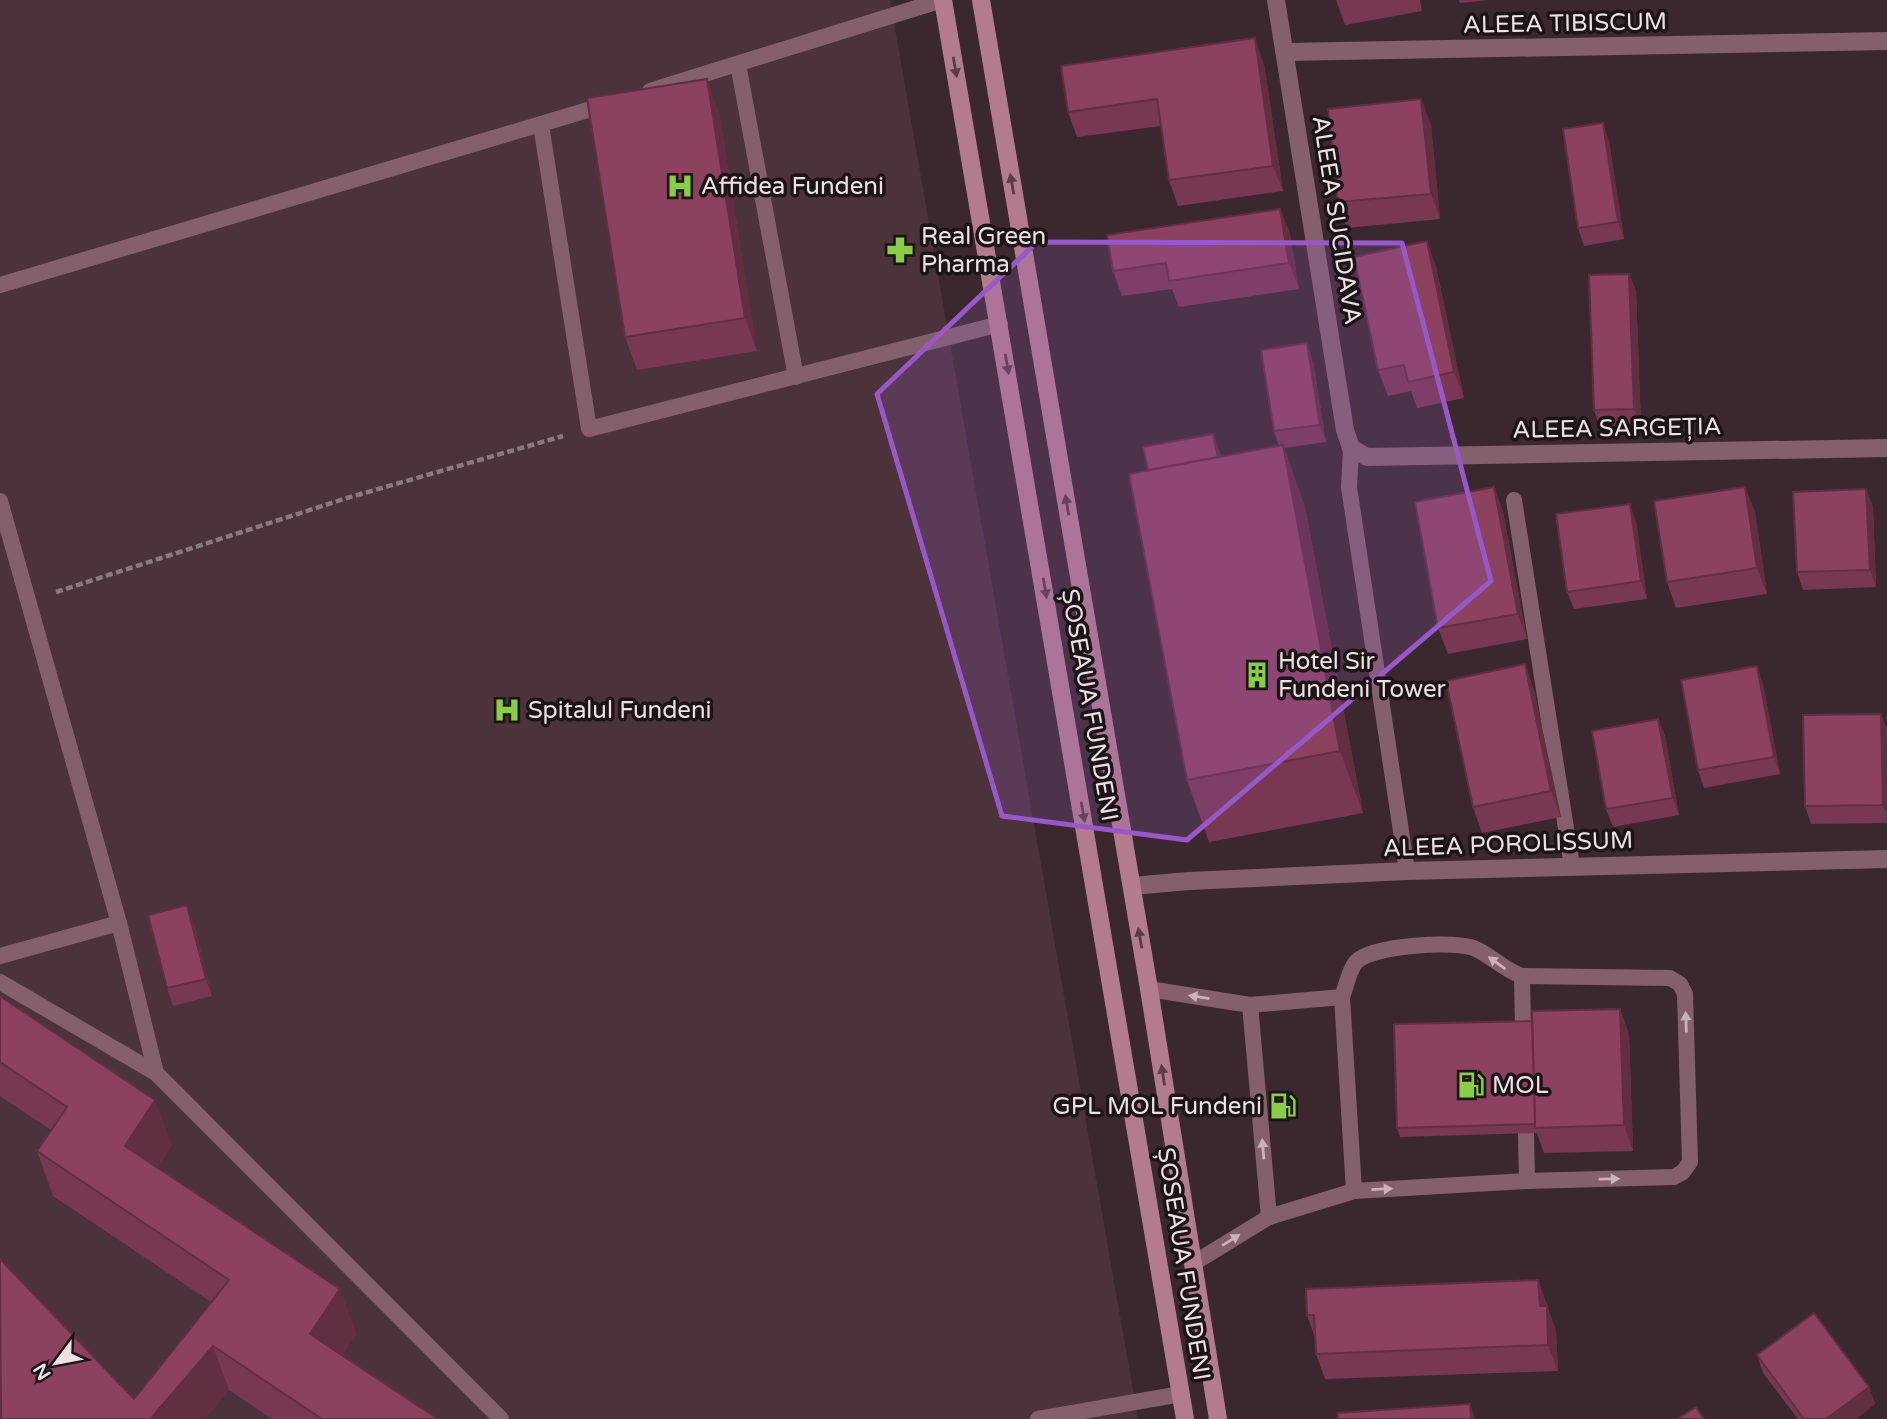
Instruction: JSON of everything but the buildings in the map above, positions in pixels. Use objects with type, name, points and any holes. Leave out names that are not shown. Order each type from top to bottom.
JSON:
[{"type":"main road","name":"ȘOSEAUA FUNDENI","points":[[942,0],[1000,324],[1185,1419]]},
{"type":"main road","name":"ȘOSEAUA FUNDENI","points":[[981,0],[1132,887],[1218,1419]]},
{"type":"street","name":"ALEEA SUCIDAVA","points":[[1276,0],[1345,430],[1351,448]]},
{"type":"street","name":"ALEEA TIBISCUM","points":[[1285,52],[1887,41]]},
{"type":"street","name":"ALEEA SARGEȚIA","points":[[1351,448],[1367,457],[1887,449]]},
{"type":"street","name":"ALEEA POROLISSUM","points":[[1132,887],[1189,881],[1407,871],[1887,859]]},
{"type":"lane","points":[[0,285],[541,125],[942,0]]},
{"type":"lane","points":[[738,64],[796,377]]},
{"type":"lane","points":[[541,125],[589,429],[1000,324]]},
{"type":"lane","points":[[1351,448],[1349,486],[1407,871]]},
{"type":"lane","points":[[1514,500],[1572,866]]},
{"type":"lane","points":[[0,501],[119,923],[156,1073]]},
{"type":"lane","points":[[0,956],[119,923]]},
{"type":"lane","points":[[1194,1263],[1269,1217],[1354,1191],[1527,1181],[1674,1177],[1683,1172],[1690,1162],[1685,994],[1680,984],[1670,978],[1522,976],[1509,972],[1477,949],[1464,945],[1383,949],[1356,962],[1342,997],[1354,1191]]},
{"type":"lane","points":[[1522,976],[1523,1030]]},
{"type":"lane","points":[[0,982],[156,1073],[501,1419]]},
{"type":"lane","points":[[1149,989],[1250,1005],[1342,997]]},
{"type":"lane","points":[[1250,1005],[1269,1217]]},
{"type":"lane","points":[[1526,1134],[1527,1181]]},
{"type":"lane","points":[[1038,1419],[1181,1394]]},
{"type":"path","points":[[28,601],[347,498],[589,429]]},
{"type":"highlighted area","points":[[1037,242],[1402,243],[1491,581],[1187,840],[1002,816],[877,394]]},
{"type":"shaded area","name":"Spitalul Fundeni","points":[[0,0],[890,0],[1138,1419],[0,1419]]},
{"type":"place","name":"Affidea Fundeni","points":[[680,186]]},
{"type":"place","name":"Real Green Pharma","points":[[900,250]]},
{"type":"place","name":"Hotel Sir Fundeni Tower","points":[[1257,675]]},
{"type":"place","name":"Spitalul Fundeni","points":[[507,710]]},
{"type":"place","name":"MOL","points":[[1471,1085]]},
{"type":"place","name":"GPL MOL Fundeni","points":[[1283,1106]]}]
